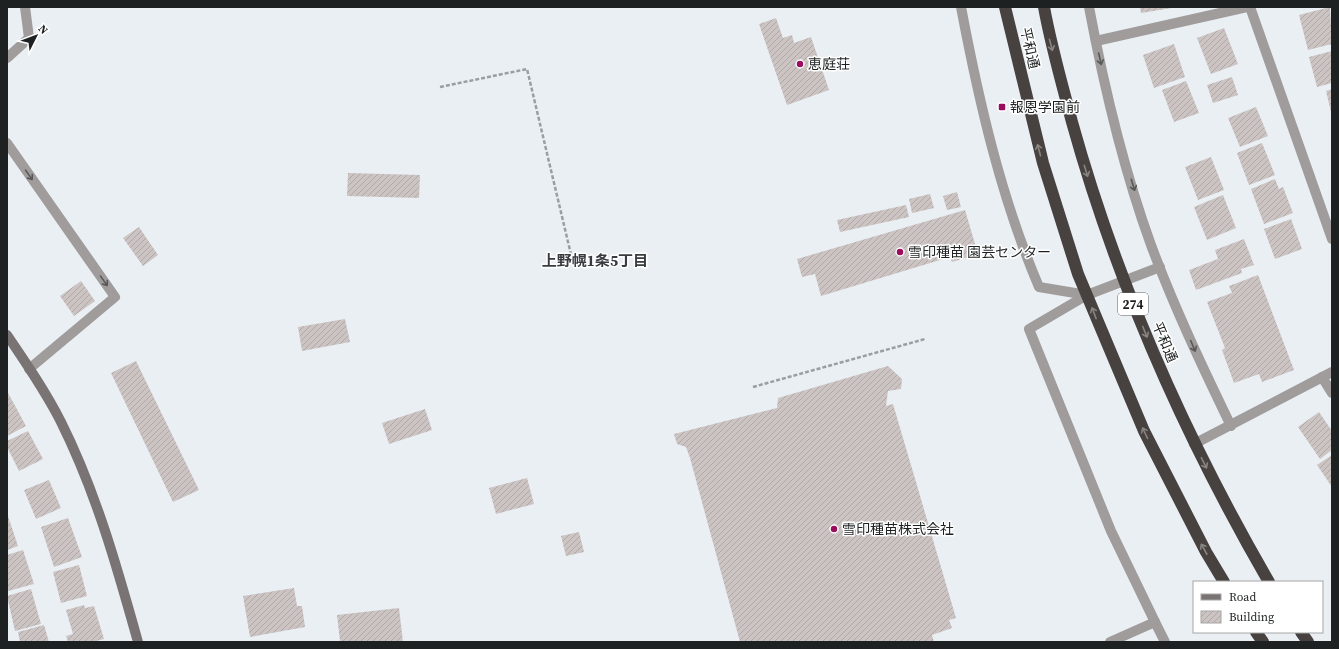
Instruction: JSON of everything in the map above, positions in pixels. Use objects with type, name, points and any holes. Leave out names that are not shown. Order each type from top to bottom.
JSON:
[{"type":"highway","name":"平和通","points":[[1005,7],[1043,164],[1078,274],[1144,431],[1199,539],[1223,581]]},
{"type":"highway","name":"平和通","points":[[1044,7],[1050,39],[1086,170],[1124,282],[1158,364],[1194,444],[1241,534],[1268,581]]},
{"type":"highway","points":[[1257,633],[1263,642]]},
{"type":"highway","points":[[1302,633],[1308,642]]},
{"type":"street","points":[[7,58],[29,38],[25,7]]},
{"type":"street","points":[[961,7],[999,174],[1024,252],[1039,287],[1087,296]]},
{"type":"street","points":[[1089,7],[1121,146],[1160,267],[1196,354],[1231,426]]},
{"type":"street","points":[[1096,41],[1248,7],[1332,239]]},
{"type":"street","points":[[7,143],[115,297],[29,369]]},
{"type":"street","points":[[1160,267],[1087,296],[1029,329],[1111,531],[1165,642]]},
{"type":"street","points":[[7,335],[61,421],[92,490],[117,566],[138,642]]},
{"type":"street","points":[[1194,444],[1332,372]]},
{"type":"street","points":[[1322,378],[1332,393]]},
{"type":"street","points":[[1110,642],[1155,622]]},
{"type":"path","points":[[440,87],[527,69],[573,263]]},
{"type":"path","points":[[753,387],[925,340]]},
{"type":"building","points":[[1140,7],[1172,7],[1172,8],[1141,13]]},
{"type":"building","points":[[1330,7],[1332,44],[1308,50],[1299,15]]},
{"type":"building","points":[[776,18],[783,38],[792,35],[794,43],[811,37],[829,90],[787,105],[759,24]]},
{"type":"building","points":[[1224,28],[1238,64],[1211,74],[1197,38]]},
{"type":"building","points":[[1174,44],[1185,77],[1154,88],[1143,55]]},
{"type":"building","points":[[1332,51],[1332,83],[1317,87],[1309,57]]},
{"type":"building","points":[[1232,77],[1238,95],[1213,103],[1207,85]]},
{"type":"building","points":[[1186,81],[1199,113],[1174,122],[1162,90]]},
{"type":"building","points":[[1332,89],[1332,112],[1331,112],[1326,91]]},
{"type":"building","points":[[1256,107],[1268,136],[1240,147],[1228,118]]},
{"type":"building","points":[[1262,143],[1275,175],[1249,185],[1237,153]]},
{"type":"building","points":[[1211,157],[1224,190],[1198,200],[1185,167]]},
{"type":"building","points":[[348,173],[420,175],[419,198],[347,196]]},
{"type":"building","points":[[1275,179],[1279,189],[1283,187],[1293,213],[1264,224],[1251,189]]},
{"type":"building","points":[[957,192],[961,207],[947,210],[943,196]]},
{"type":"building","points":[[930,194],[934,208],[912,213],[909,199]]},
{"type":"building","points":[[1223,195],[1236,228],[1207,240],[1194,207]]},
{"type":"building","points":[[906,205],[909,217],[840,232],[837,220]]},
{"type":"building","points":[[965,210],[978,254],[952,262],[950,257],[821,296],[815,274],[802,277],[797,259]]},
{"type":"building","points":[[1291,219],[1302,249],[1275,259],[1264,229]]},
{"type":"building","points":[[139,227],[158,255],[143,266],[123,238]]},
{"type":"building","points":[[1244,239],[1254,265],[1241,269],[1242,273],[1196,290],[1189,270],[1218,259],[1215,250]]},
{"type":"building","points":[[1258,275],[1294,370],[1262,382],[1259,374],[1234,383],[1222,350],[1225,348],[1207,302],[1232,293],[1229,286]]},
{"type":"building","points":[[81,281],[95,301],[74,316],[60,296]]},
{"type":"building","points":[[345,319],[350,342],[302,351],[298,327]]},
{"type":"building","points":[[136,361],[199,490],[173,502],[111,373]]},
{"type":"building","points":[[888,366],[902,379],[901,389],[888,391],[886,406],[893,404],[956,618],[949,620],[952,628],[932,635],[934,642],[740,642],[690,458],[686,447],[677,444],[674,434],[777,408],[778,398]]},
{"type":"building","points":[[7,391],[26,426],[7,436]]},
{"type":"building","points":[[425,409],[432,430],[389,444],[382,423]]},
{"type":"building","points":[[1319,412],[1332,431],[1332,450],[1320,459],[1298,427]]},
{"type":"building","points":[[28,431],[43,459],[19,471],[7,447],[7,441]]},
{"type":"building","points":[[1332,455],[1332,487],[1317,465]]},
{"type":"building","points":[[527,478],[534,504],[496,514],[489,488]]},
{"type":"building","points":[[49,480],[61,508],[36,519],[24,490]]},
{"type":"building","points":[[7,513],[18,546],[7,550]]},
{"type":"building","points":[[68,518],[82,557],[54,567],[41,527]]},
{"type":"building","points":[[579,532],[584,552],[566,556],[561,536]]},
{"type":"building","points":[[23,550],[34,584],[8,591],[7,555]]},
{"type":"building","points":[[79,565],[87,596],[61,603],[53,572]]},
{"type":"building","points":[[294,588],[297,606],[302,606],[305,627],[250,637],[243,596]]},
{"type":"building","points":[[31,589],[41,624],[15,631],[7,596]]},
{"type":"building","points":[[84,605],[85,608],[94,606],[104,639],[92,642],[68,642],[66,636],[73,634],[66,610]]},
{"type":"building","points":[[399,608],[403,642],[340,641],[337,615]]},
{"type":"building","points":[[44,625],[49,642],[20,642],[18,632]]},
{"type":"place","name":"恵庭荘","points":[[800,64]]},
{"type":"place","name":"報恩学園前","points":[[1002,107]]},
{"type":"place","name":"雪印種苗 園芸センター","points":[[900,252]]},
{"type":"place","name":"雪印種苗株式会社","points":[[834,529]]},
{"type":"district","name":"上野幌1条5丁目","points":[[595,260]]}]
